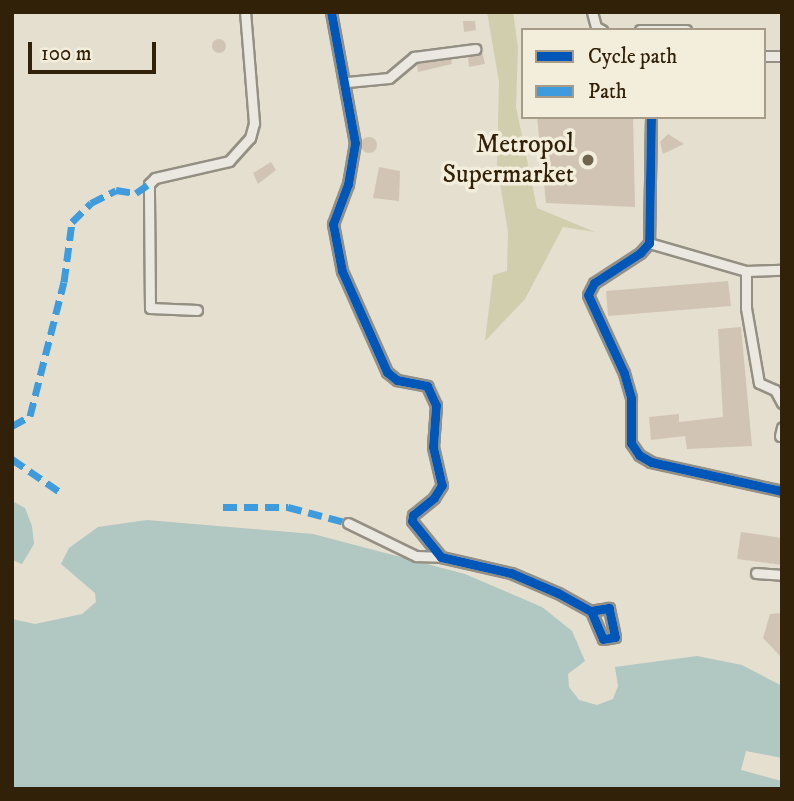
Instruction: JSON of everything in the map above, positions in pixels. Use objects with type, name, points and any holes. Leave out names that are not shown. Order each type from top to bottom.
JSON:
[{"type":"street","points":[[197,310],[150,308],[149,184],[155,178],[229,161],[250,138],[254,123],[246,12]]},
{"type":"street","points":[[331,12],[347,82],[353,163],[333,232],[342,271],[387,372],[397,380],[432,390],[433,447],[442,485],[434,498],[413,515],[412,521],[441,557]]},
{"type":"street","points":[[592,12],[598,28]]},
{"type":"street","points":[[347,82],[389,78],[414,57],[475,49]]},
{"type":"street","points":[[651,119],[649,243],[640,253],[594,282],[588,295],[624,373],[631,398],[632,443],[639,455],[651,462],[782,491]]},
{"type":"street","points":[[649,243],[746,271],[782,270]]},
{"type":"street","points":[[746,271],[757,376],[762,386],[775,390],[782,403]]},
{"type":"street","points":[[348,523],[416,556],[441,557],[511,573],[591,611]]},
{"type":"street","points":[[756,573],[782,575]]},
{"type":"shaded area","points":[[487,12],[513,12],[518,48],[516,107],[537,208],[595,232],[563,227],[525,299],[485,341],[493,275],[507,271],[508,232],[497,165],[499,82]]},
{"type":"water","points":[[12,501],[25,508],[32,526],[34,544],[22,564],[12,560]]},
{"type":"water","points":[[147,520],[313,534],[465,574],[542,607],[572,631],[585,661],[568,674],[569,687],[579,700],[597,705],[613,699],[618,686],[615,667],[697,656],[742,665],[782,686],[782,758],[746,751],[741,770],[782,781],[782,789],[12,789],[12,619],[35,624],[82,614],[96,602],[95,593],[61,564],[69,548],[98,527]]},
{"type":"building","points":[[463,21],[475,21],[476,30],[464,32]]},
{"type":"building","points":[[216,39],[222,39],[226,46],[222,53],[216,53],[212,49],[212,43]]},
{"type":"building","points":[[482,51],[485,64],[469,67],[468,57]]},
{"type":"building","points":[[451,59],[452,64],[418,72],[417,64]]},
{"type":"building","name":"Metropol Supermarket","points":[[537,119],[633,119],[635,207],[546,203]]},
{"type":"building","points":[[668,134],[684,144],[663,154],[660,142]]},
{"type":"building","points":[[366,137],[372,137],[377,145],[375,151],[366,153],[361,148],[361,142]]},
{"type":"building","points":[[271,162],[276,170],[258,184],[253,173]]},
{"type":"building","points":[[379,167],[400,171],[399,201],[373,198]]},
{"type":"building","points":[[728,281],[731,306],[608,316],[606,291]]},
{"type":"building","points":[[741,327],[752,446],[687,449],[685,436],[651,440],[649,417],[679,414],[679,422],[723,417],[718,329]]},
{"type":"building","points":[[741,532],[782,538],[782,565],[737,559]]},
{"type":"building","points":[[782,613],[782,658],[763,638],[770,614]]},
{"type":"marked path","points":[[12,426],[30,416],[64,282],[72,222],[91,203],[116,190],[136,193],[149,184]]},
{"type":"marked path","points":[[12,459],[63,494]]},
{"type":"marked path","points":[[223,507],[288,507],[348,523]]},
{"type":"cycle path","points":[[331,12],[355,143],[348,184],[333,224],[342,271],[387,372],[397,380],[427,386],[436,405],[433,447],[442,485],[434,498],[413,515],[412,521],[441,557],[511,573],[558,593],[591,611],[603,639],[615,637],[609,608],[591,611]]},
{"type":"cycle path","points":[[651,119],[649,243],[640,253],[594,283],[588,295],[624,373],[631,398],[631,443],[639,455],[651,462],[782,491]]},
{"type":"place","name":"Metropol Supermarket","points":[[588,160]]}]
